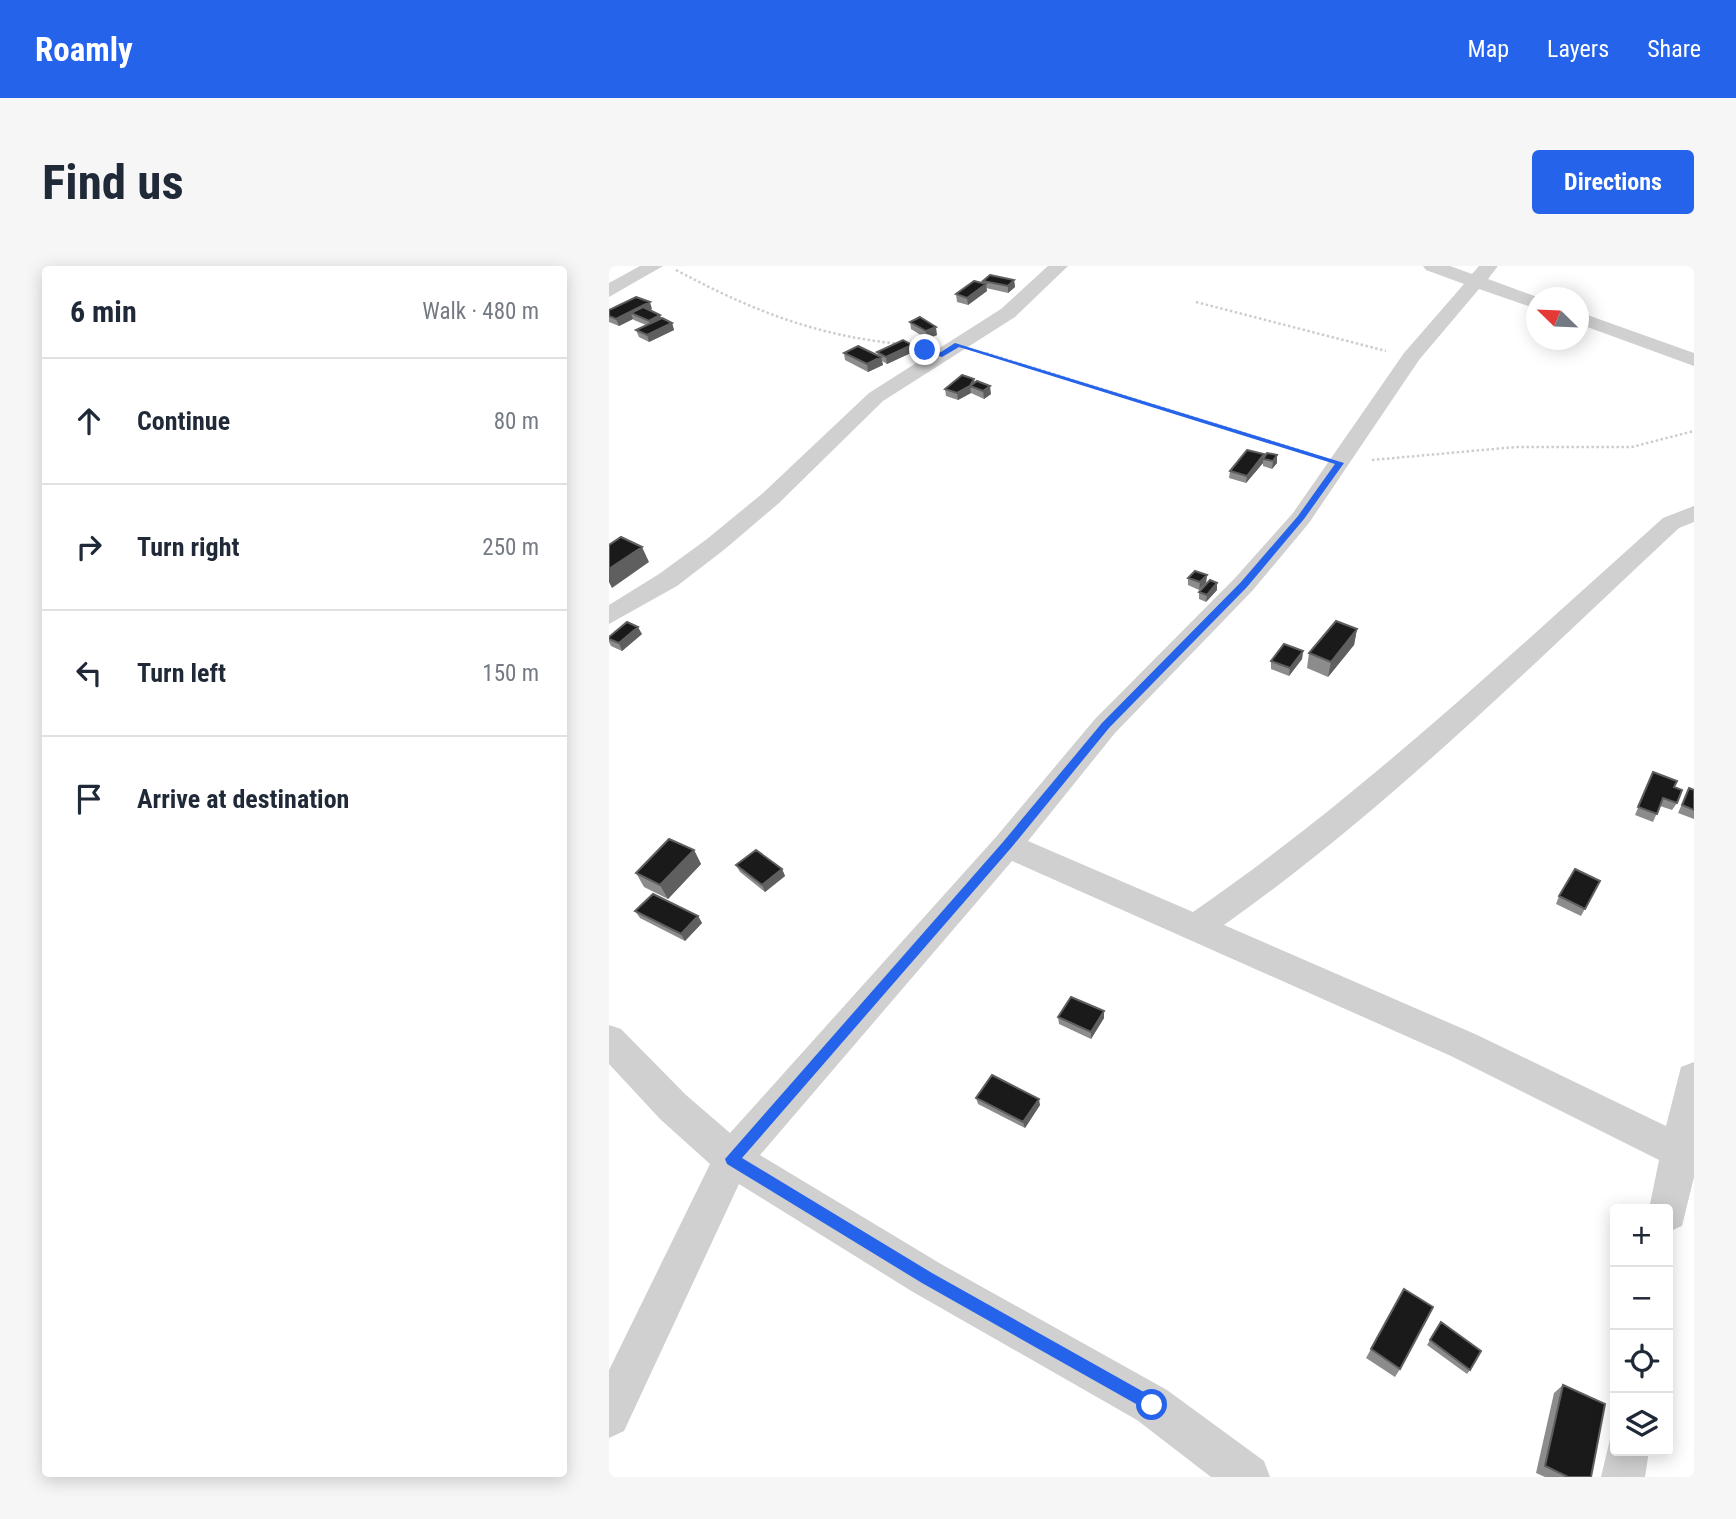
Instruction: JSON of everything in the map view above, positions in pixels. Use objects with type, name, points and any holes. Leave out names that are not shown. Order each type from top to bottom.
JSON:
[{"type":"street","points":[[609,292],[654,266]]},
{"type":"street","points":[[609,616],[668,580],[716,544],[771,498],[876,397],[1008,313],[1059,266]]},
{"type":"street","points":[[1432,266],[1482,274],[1526,297]]},
{"type":"street","points":[[609,1416],[732,1159],[1007,845],[1105,726],[1244,584],[1301,517],[1411,358],[1482,274]]},
{"type":"street","points":[[1589,322],[1694,360]]},
{"type":"street","points":[[1197,927],[1284,866],[1487,691],[1671,523],[1694,513]]},
{"type":"street","points":[[1007,845],[1464,1045],[1679,1151]]},
{"type":"street","points":[[609,1040],[673,1107],[732,1159],[927,1278],[1152,1405],[1248,1477]]},
{"type":"street","points":[[1670,1204],[1694,1077]]},
{"type":"street","points":[[1623,1477],[1626,1456]]},
{"type":"path","points":[[669,266],[741,305],[805,330],[950,349],[1340,463],[1516,447],[1632,447],[1694,431]]},
{"type":"path","points":[[1196,302],[1411,358]]},
{"type":"building","points":[[990,275],[1014,280],[1008,286],[983,281]]},
{"type":"building","points":[[974,281],[986,284],[967,298],[956,294]]},
{"type":"building","points":[[636,297],[650,302],[616,319],[609,316],[609,310]]},
{"type":"building","points":[[643,307],[660,315],[649,321],[631,313]]},
{"type":"building","points":[[920,317],[936,327],[926,331],[910,322]]},
{"type":"building","points":[[662,318],[672,323],[647,335],[636,330]]},
{"type":"building","points":[[903,340],[912,345],[886,357],[877,352]]},
{"type":"building","points":[[858,346],[881,357],[867,364],[844,353]]},
{"type":"building","points":[[962,375],[974,379],[970,386],[957,393],[945,389]]},
{"type":"building","points":[[977,381],[990,386],[983,391],[970,386]]},
{"type":"building","points":[[1247,450],[1264,454],[1247,476],[1230,471]]},
{"type":"building","points":[[1267,453],[1277,455],[1273,461],[1263,459]]},
{"type":"building","points":[[621,537],[642,547],[609,569],[609,545]]},
{"type":"building","points":[[1195,571],[1207,575],[1200,582],[1188,578]]},
{"type":"building","points":[[1210,580],[1217,583],[1207,595],[1199,592]]},
{"type":"building","points":[[1336,621],[1357,629],[1331,662],[1309,653]]},
{"type":"building","points":[[627,622],[638,627],[619,643],[609,639],[609,637]]},
{"type":"building","points":[[1284,644],[1303,651],[1290,668],[1271,661]]},
{"type":"building","points":[[1653,772],[1677,781],[1674,787],[1682,790],[1677,803],[1663,798],[1657,814],[1638,807]]},
{"type":"building","points":[[1689,788],[1694,790],[1694,810],[1682,805]]},
{"type":"building","points":[[669,839],[694,850],[660,885],[636,873]]},
{"type":"building","points":[[756,850],[782,869],[762,885],[736,865]]},
{"type":"building","points":[[1575,869],[1600,881],[1585,909],[1559,896]]},
{"type":"building","points":[[653,894],[698,916],[681,934],[635,911]]},
{"type":"building","points":[[1071,997],[1104,1011],[1091,1032],[1058,1017]]},
{"type":"building","points":[[992,1075],[1039,1099],[1023,1122],[976,1098]]},
{"type":"building","points":[[1404,1289],[1433,1307],[1400,1369],[1371,1349]]},
{"type":"building","points":[[1441,1322],[1481,1351],[1470,1370],[1430,1340]]},
{"type":"building","points":[[1563,1385],[1605,1404],[1591,1477],[1568,1477],[1545,1466]]},
{"type":"route","points":[[925,350],[942,354],[958,345],[1340,463],[1301,517],[1244,584],[1105,726],[1007,845],[732,1159],[927,1278],[1152,1405]]}]
